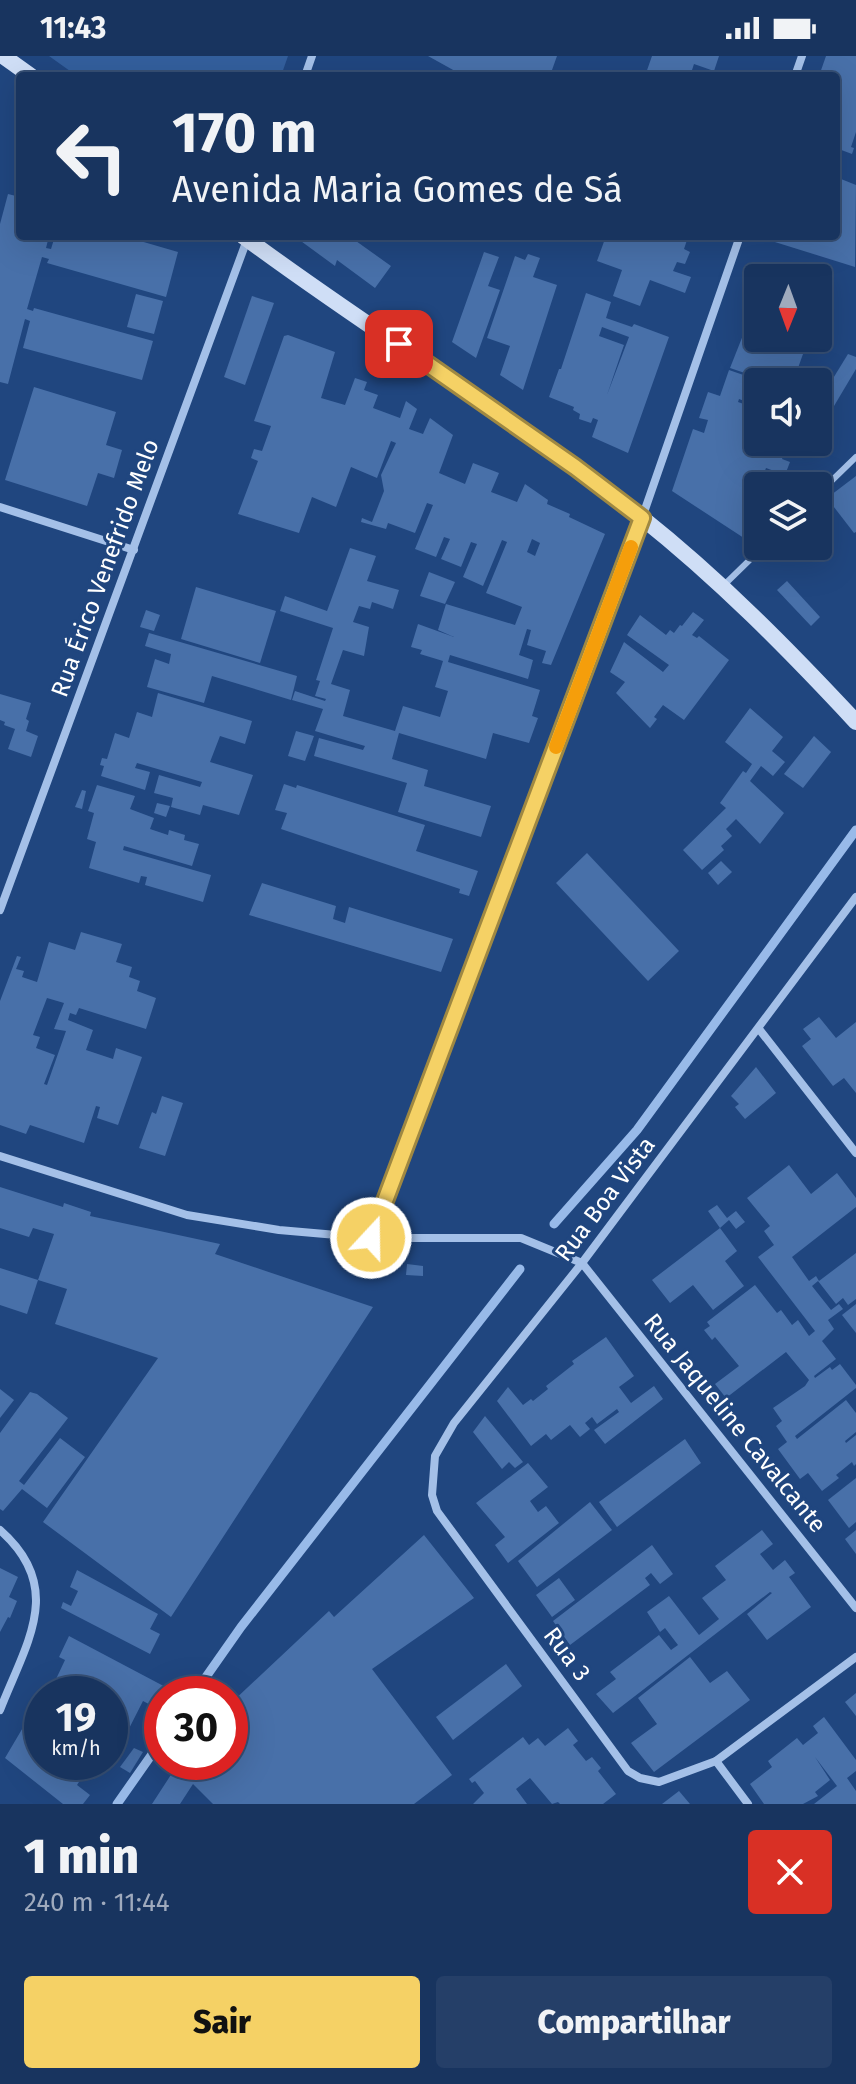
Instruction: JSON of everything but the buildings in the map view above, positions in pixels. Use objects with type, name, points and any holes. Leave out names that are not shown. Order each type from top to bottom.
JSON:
[{"type":"street","points":[[3,56],[25,72]]},
{"type":"street","name":"Rua Érico Venefrido Melo","points":[[0,910],[246,240]]},
{"type":"street","points":[[251,240],[575,467],[642,518],[723,585],[856,722]]},
{"type":"street","points":[[371,1238],[642,518],[739,240]]},
{"type":"street","points":[[0,507],[134,550]]},
{"type":"street","name":"Rua Boa Vista","points":[[453,1534],[437,1511],[432,1495],[435,1456],[454,1423],[582,1263],[856,897]]},
{"type":"street","points":[[759,1029],[856,1153]]},
{"type":"street","points":[[0,1156],[187,1215],[279,1230],[371,1238],[521,1238],[582,1263]]},
{"type":"street","name":"Rua Jaqueline Cavalcante","points":[[582,1263],[856,1608]]},
{"type":"street","points":[[0,1530],[17,1544],[34,1572],[38,1600],[34,1624],[0,1710]]},
{"type":"street","name":"Rua 3","points":[[453,1534],[628,1771],[640,1778],[659,1782],[716,1761]]},
{"type":"street","points":[[748,1804],[716,1761],[856,1657]]},
{"type":"lane","points":[[832,480],[856,457]]},
{"type":"lane","points":[[723,585],[749,560]]},
{"type":"shaded area","points":[[49,56],[288,56],[282,72],[71,72]]},
{"type":"waterway","points":[[554,1224],[637,1130],[856,830]]},
{"type":"waterway","points":[[207,1676],[241,1627],[520,1269]]},
{"type":"waterway","points":[[117,1804],[144,1766]]},
{"type":"slow traffic","points":[[556,747],[631,547]]},
{"type":"route","points":[[371,1238],[642,518],[575,467],[399,344]]}]
